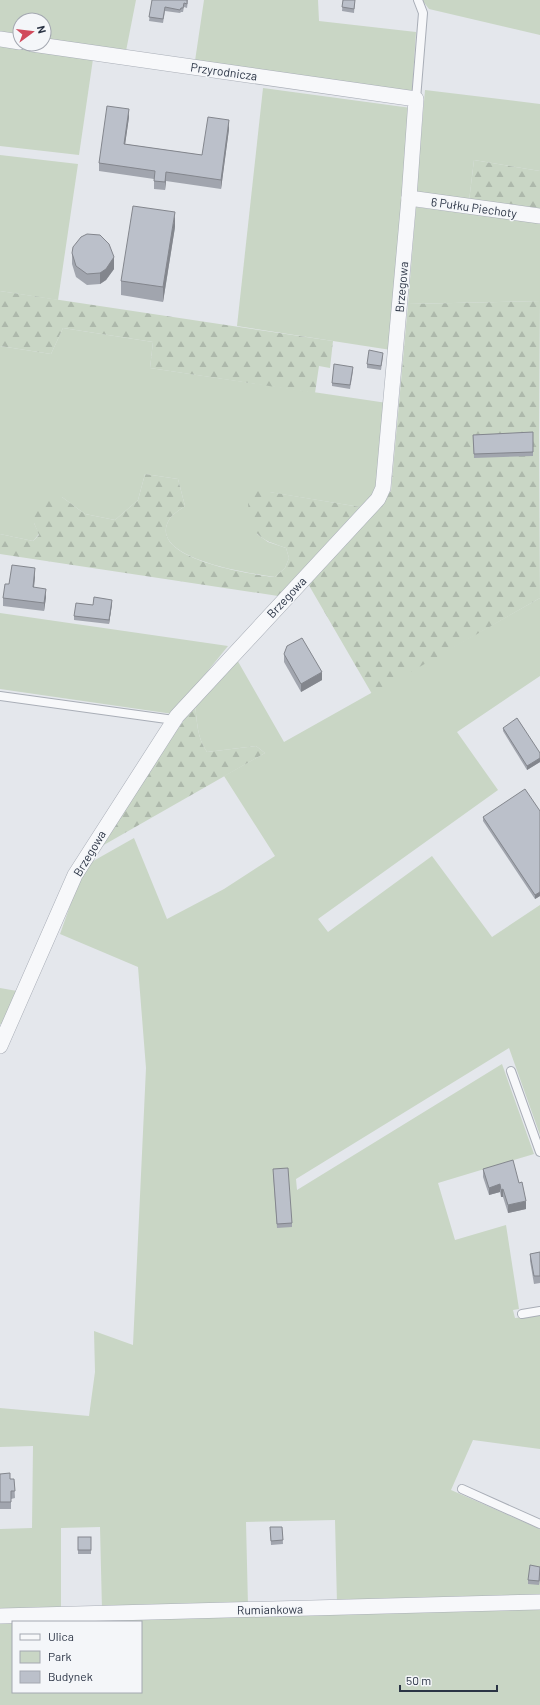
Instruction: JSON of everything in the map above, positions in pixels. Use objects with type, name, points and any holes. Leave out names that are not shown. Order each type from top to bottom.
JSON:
[{"type":"street","points":[[0,40],[12,41]]},
{"type":"street","name":"Przyrodnicza","points":[[52,47],[416,99]]},
{"type":"street","name":"Brzegowa","points":[[0,1046],[75,875],[174,720],[378,499],[383,488],[409,198],[416,99]]},
{"type":"street","name":"6 Pułku Piechoty","points":[[409,198],[540,216]]},
{"type":"street","name":"Rumiankowa","points":[[0,1616],[540,1602]]},
{"type":"lane","points":[[416,99],[423,13],[418,0]]},
{"type":"lane","points":[[0,696],[174,720]]},
{"type":"lane","points":[[511,1071],[540,1152]]},
{"type":"lane","points":[[522,1314],[540,1311]]},
{"type":"lane","points":[[462,1489],[540,1524]]},
{"type":"green space","points":[[0,0],[136,0],[126,51],[52,40],[52,12],[12,12],[12,34],[0,32]]},
{"type":"green space","points":[[204,0],[318,0],[319,21],[416,32],[412,91],[320,80],[195,61]]},
{"type":"green space","points":[[422,0],[540,0],[540,35],[429,9]]},
{"type":"green space","points":[[0,46],[12,48],[12,52],[43,52],[93,59],[79,155],[0,146]]},
{"type":"green space","points":[[263,88],[411,108],[391,350],[237,326]]},
{"type":"green space","points":[[425,90],[540,104],[540,171],[474,160],[469,201],[416,194]]},
{"type":"green space","points":[[0,155],[78,164],[58,300],[0,291]]},
{"type":"green space","points":[[474,160],[540,171],[540,209],[469,201]]},
{"type":"green space","points":[[416,207],[540,223],[540,301],[408,304]]},
{"type":"green space","points":[[0,291],[333,341],[330,368],[319,366],[315,393],[150,368],[153,342],[63,328],[51,354],[0,346]]},
{"type":"green space","points":[[540,301],[540,598],[372,694],[307,582],[391,491],[408,304]]},
{"type":"green space","points":[[63,328],[153,342],[150,368],[387,403],[378,488],[360,507],[269,492],[257,534],[268,542],[286,548],[289,558],[285,568],[275,577],[226,568],[205,562],[187,554],[173,545],[166,534],[169,520],[174,514],[185,506],[178,479],[145,474],[138,500],[115,520],[85,514],[62,497],[34,523],[39,534],[33,541],[0,534],[0,346],[51,354]]},
{"type":"green space","points":[[145,474],[178,479],[185,506],[174,514],[169,520],[166,534],[173,545],[187,555],[205,562],[263,576],[275,577],[285,568],[289,558],[286,548],[265,540],[253,527],[248,505],[250,493],[258,491],[270,492],[360,507],[278,596],[0,554],[0,534],[33,541],[39,535],[34,523],[32,507],[35,502],[46,497],[62,497],[85,514],[115,520],[138,500]]},
{"type":"green space","points":[[540,598],[540,676],[457,732],[498,790],[318,919],[328,932],[432,856],[492,937],[540,905],[540,1135],[509,1048],[296,1179],[297,1190],[502,1064],[534,1154],[438,1183],[455,1240],[506,1225],[519,1309],[513,1310],[515,1318],[540,1315],[540,1449],[473,1440],[451,1490],[540,1529],[540,1599],[337,1604],[335,1520],[246,1522],[248,1606],[102,1610],[100,1527],[61,1528],[61,1612],[0,1613],[0,1529],[32,1528],[33,1446],[0,1447],[0,1408],[89,1416],[95,1372],[94,1331],[133,1345],[146,1068],[138,967],[60,934],[82,872],[88,864],[134,838],[167,919],[224,889],[275,856],[224,776],[265,753],[256,746],[207,752],[201,741],[198,729],[195,704],[236,658],[284,742]]},
{"type":"green space","points":[[0,613],[228,646],[173,714],[0,689]]},
{"type":"green space","points":[[195,704],[199,735],[207,752],[256,746],[265,753],[95,850]]},
{"type":"green space","points":[[0,988],[17,991],[3,1025],[0,1024]]},
{"type":"green space","points":[[540,1606],[540,1705],[0,1705],[0,1620]]},
{"type":"building","points":[[152,0],[187,0],[187,4],[184,3],[183,8],[180,10],[165,7],[163,19],[149,17]]},
{"type":"building","points":[[343,0],[355,0],[354,9],[342,7]]},
{"type":"building","points":[[107,106],[129,109],[124,144],[202,155],[208,117],[229,120],[221,180],[166,172],[165,182],[154,181],[155,171],[99,163]]},
{"type":"building","points":[[133,206],[175,212],[163,287],[121,281]]},
{"type":"building","points":[[87,234],[100,235],[109,244],[114,257],[106,269],[100,273],[87,274],[76,266],[72,253],[73,247],[81,237]]},
{"type":"building","points":[[369,350],[383,353],[381,366],[367,364]]},
{"type":"building","points":[[334,364],[353,367],[350,385],[332,383]]},
{"type":"building","points":[[533,432],[533,452],[474,454],[473,435]]},
{"type":"building","points":[[12,565],[35,568],[33,587],[46,589],[44,603],[3,598],[5,584],[9,584]]},
{"type":"building","points":[[94,597],[112,600],[109,620],[74,616],[76,603],[93,605]]},
{"type":"building","points":[[302,638],[322,672],[301,684],[284,654],[287,646]]},
{"type":"building","points":[[517,718],[540,753],[540,758],[527,766],[503,728]]},
{"type":"building","points":[[525,789],[540,811],[540,892],[535,895],[483,817]]},
{"type":"building","points":[[513,1160],[519,1183],[522,1182],[526,1201],[508,1205],[503,1189],[501,1190],[500,1184],[489,1188],[483,1169]]},
{"type":"building","points":[[288,1168],[292,1223],[277,1224],[273,1169]]},
{"type":"building","points":[[540,1252],[540,1276],[534,1276],[530,1254]]},
{"type":"building","points":[[10,1473],[10,1479],[14,1479],[15,1491],[11,1491],[11,1502],[0,1502],[0,1474]]},
{"type":"building","points":[[270,1527],[282,1527],[283,1540],[271,1541]]},
{"type":"building","points":[[78,1537],[91,1537],[91,1550],[78,1550]]},
{"type":"building","points":[[530,1565],[540,1567],[539,1581],[528,1580]]}]
